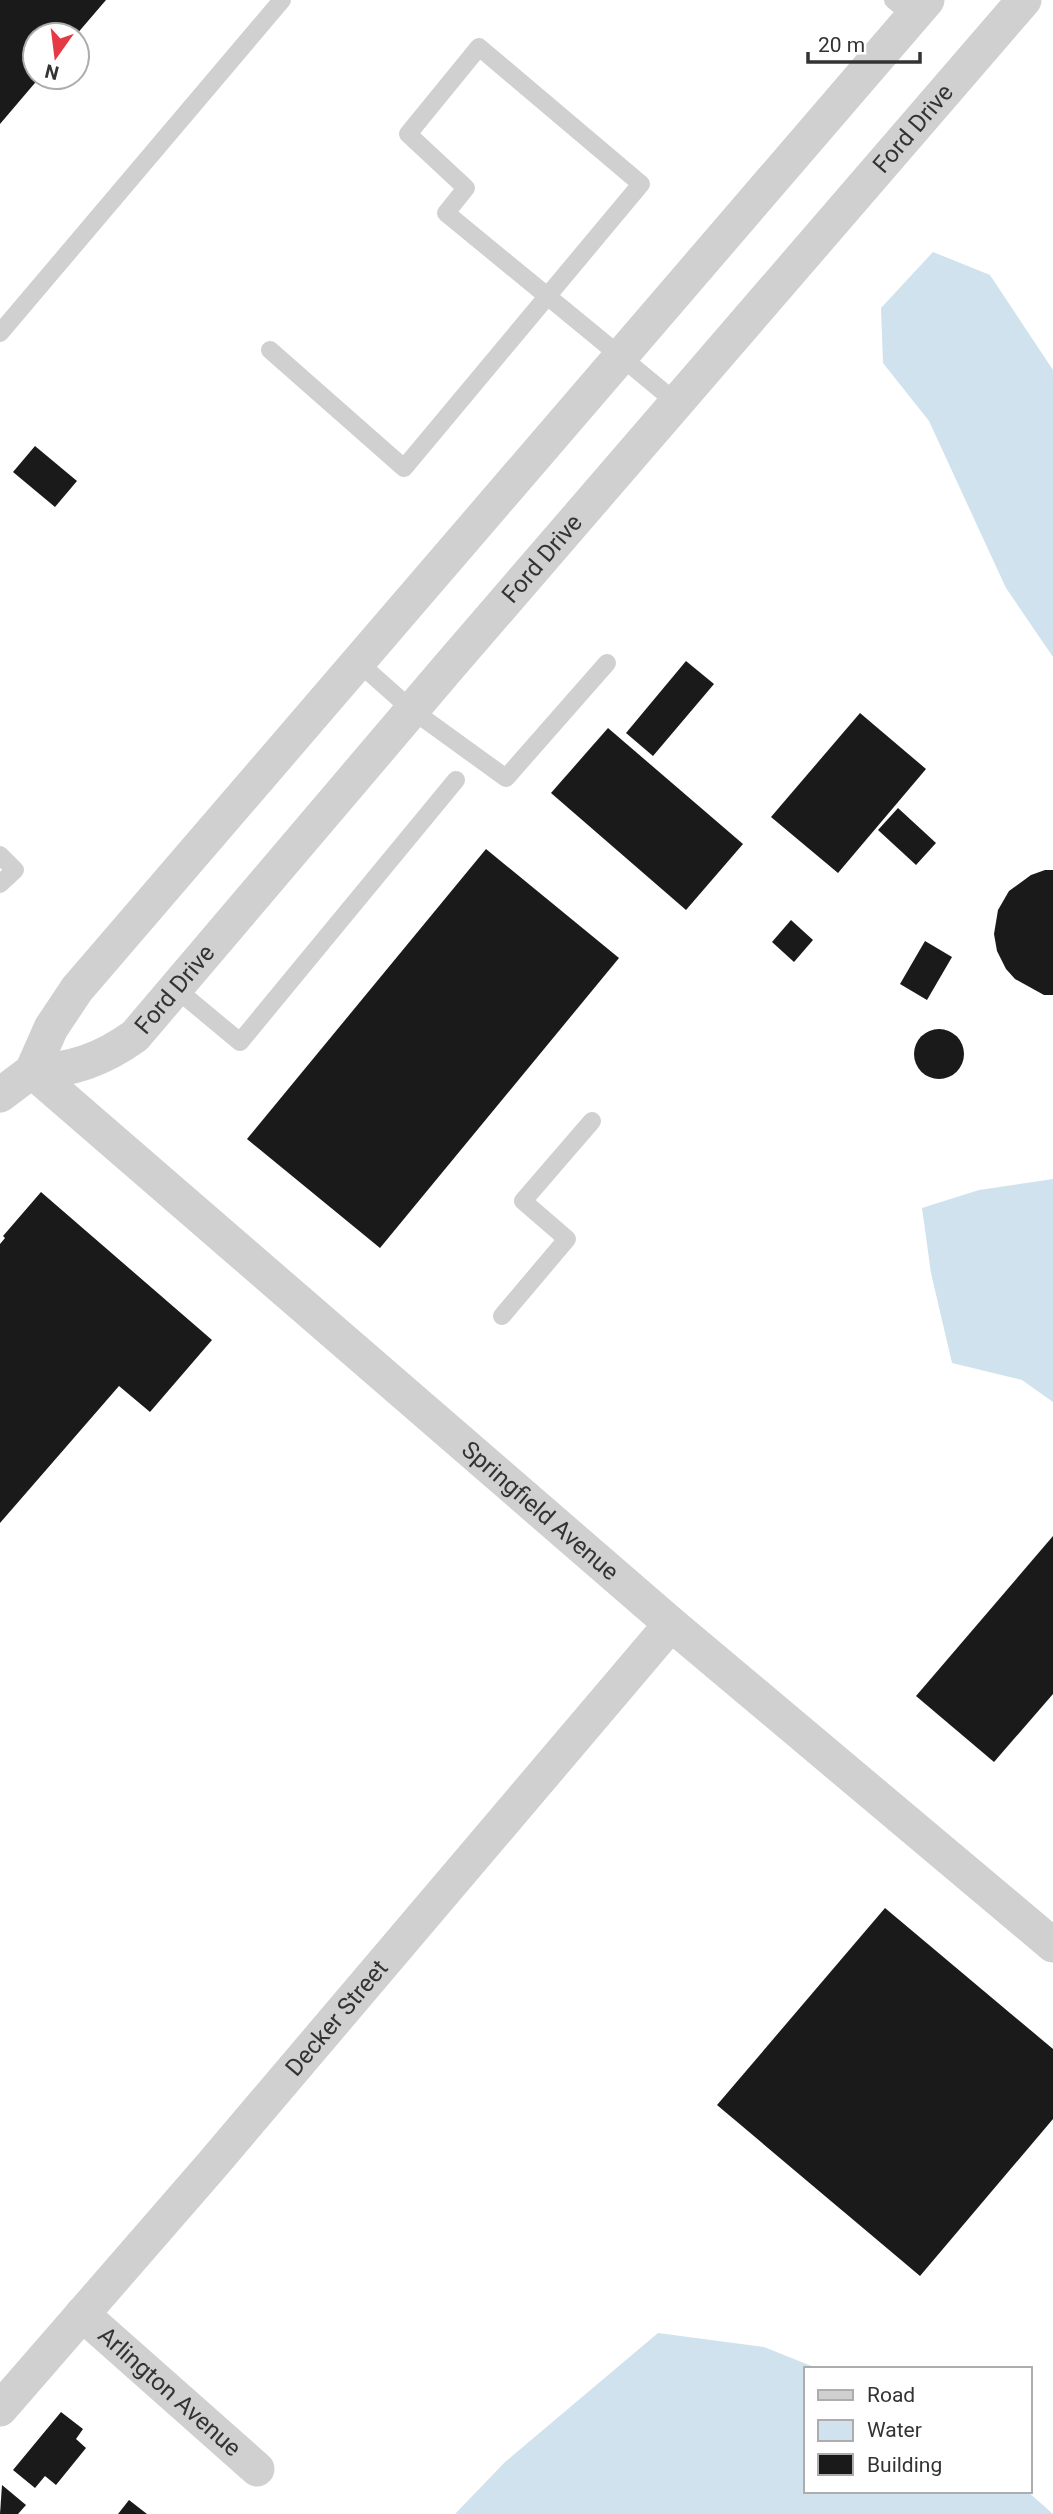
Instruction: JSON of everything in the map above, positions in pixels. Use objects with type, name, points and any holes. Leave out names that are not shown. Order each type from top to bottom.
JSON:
[{"type":"street","name":"Ford Drive","points":[[32,1071],[80,1066],[113,1052],[135,1036],[1024,0]]},
{"type":"street","points":[[0,1095],[32,1071],[51,1028],[78,989],[620,356],[911,6]]},
{"type":"street","name":"Springfield Avenue","points":[[32,1071],[671,1624],[1053,1945]]},
{"type":"street","name":"Decker Street","points":[[0,2409],[212,2165],[671,1624]]},
{"type":"street","name":"Arlington Avenue","points":[[82,2314],[257,2469]]},
{"type":"lane","points":[[0,333],[282,0]]},
{"type":"lane","points":[[270,350],[404,468],[549,298],[641,184],[479,47],[408,134],[466,188],[446,213],[549,298],[620,356],[677,404]]},
{"type":"lane","points":[[359,663],[412,710],[506,778],[607,663]]},
{"type":"lane","points":[[175,988],[240,1042],[456,780]]},
{"type":"lane","points":[[0,855],[15,870],[0,884]]},
{"type":"lane","points":[[502,1316],[568,1239],[523,1202],[592,1121]]},
{"type":"water","points":[[933,252],[990,275],[1053,370],[1053,657],[1006,588],[929,421],[883,363],[881,308]]},
{"type":"water","points":[[1053,1179],[1053,1402],[1022,1380],[952,1363],[931,1273],[922,1208],[979,1190]]},
{"type":"water","points":[[658,2333],[764,2347],[814,2367],[804,2367],[804,2493],[1029,2493],[1053,2514],[455,2514],[505,2462]]},
{"type":"building","points":[[0,0],[106,0],[88,21],[21,21],[21,91],[28,91],[0,124]]},
{"type":"building","points":[[35,446],[77,481],[55,507],[13,472]]},
{"type":"building","points":[[686,661],[714,684],[653,756],[626,733]]},
{"type":"building","points":[[860,713],[926,769],[838,873],[771,817]]},
{"type":"building","points":[[608,728],[743,844],[686,910],[551,793]]},
{"type":"building","points":[[898,808],[936,843],[916,865],[878,830]]},
{"type":"building","points":[[486,849],[619,958],[380,1248],[247,1139]]},
{"type":"building","points":[[1053,870],[1053,995],[1044,995],[1015,979],[1006,969],[997,951],[994,934],[998,910],[1009,891],[1031,875]]},
{"type":"building","points":[[791,920],[813,940],[794,962],[772,942]]},
{"type":"building","points":[[925,941],[952,957],[927,1000],[900,984]]},
{"type":"building","points":[[939,1029],[957,1036],[964,1054],[957,1072],[939,1079],[921,1072],[914,1054],[921,1036]]},
{"type":"building","points":[[41,1192],[212,1340],[150,1412],[119,1386],[0,1523],[0,1244],[5,1238],[3,1236]]},
{"type":"building","points":[[1053,1536],[1053,1694],[994,1762],[916,1696]]},
{"type":"building","points":[[885,1908],[1053,2049],[1053,2119],[920,2276],[717,2105]]},
{"type":"building","points":[[61,2412],[83,2429],[76,2439],[86,2448],[56,2485],[45,2476],[35,2488],[13,2470]]},
{"type":"building","points":[[2,2485],[26,2505],[18,2514],[0,2514]]},
{"type":"building","points":[[129,2500],[147,2514],[118,2514]]}]
